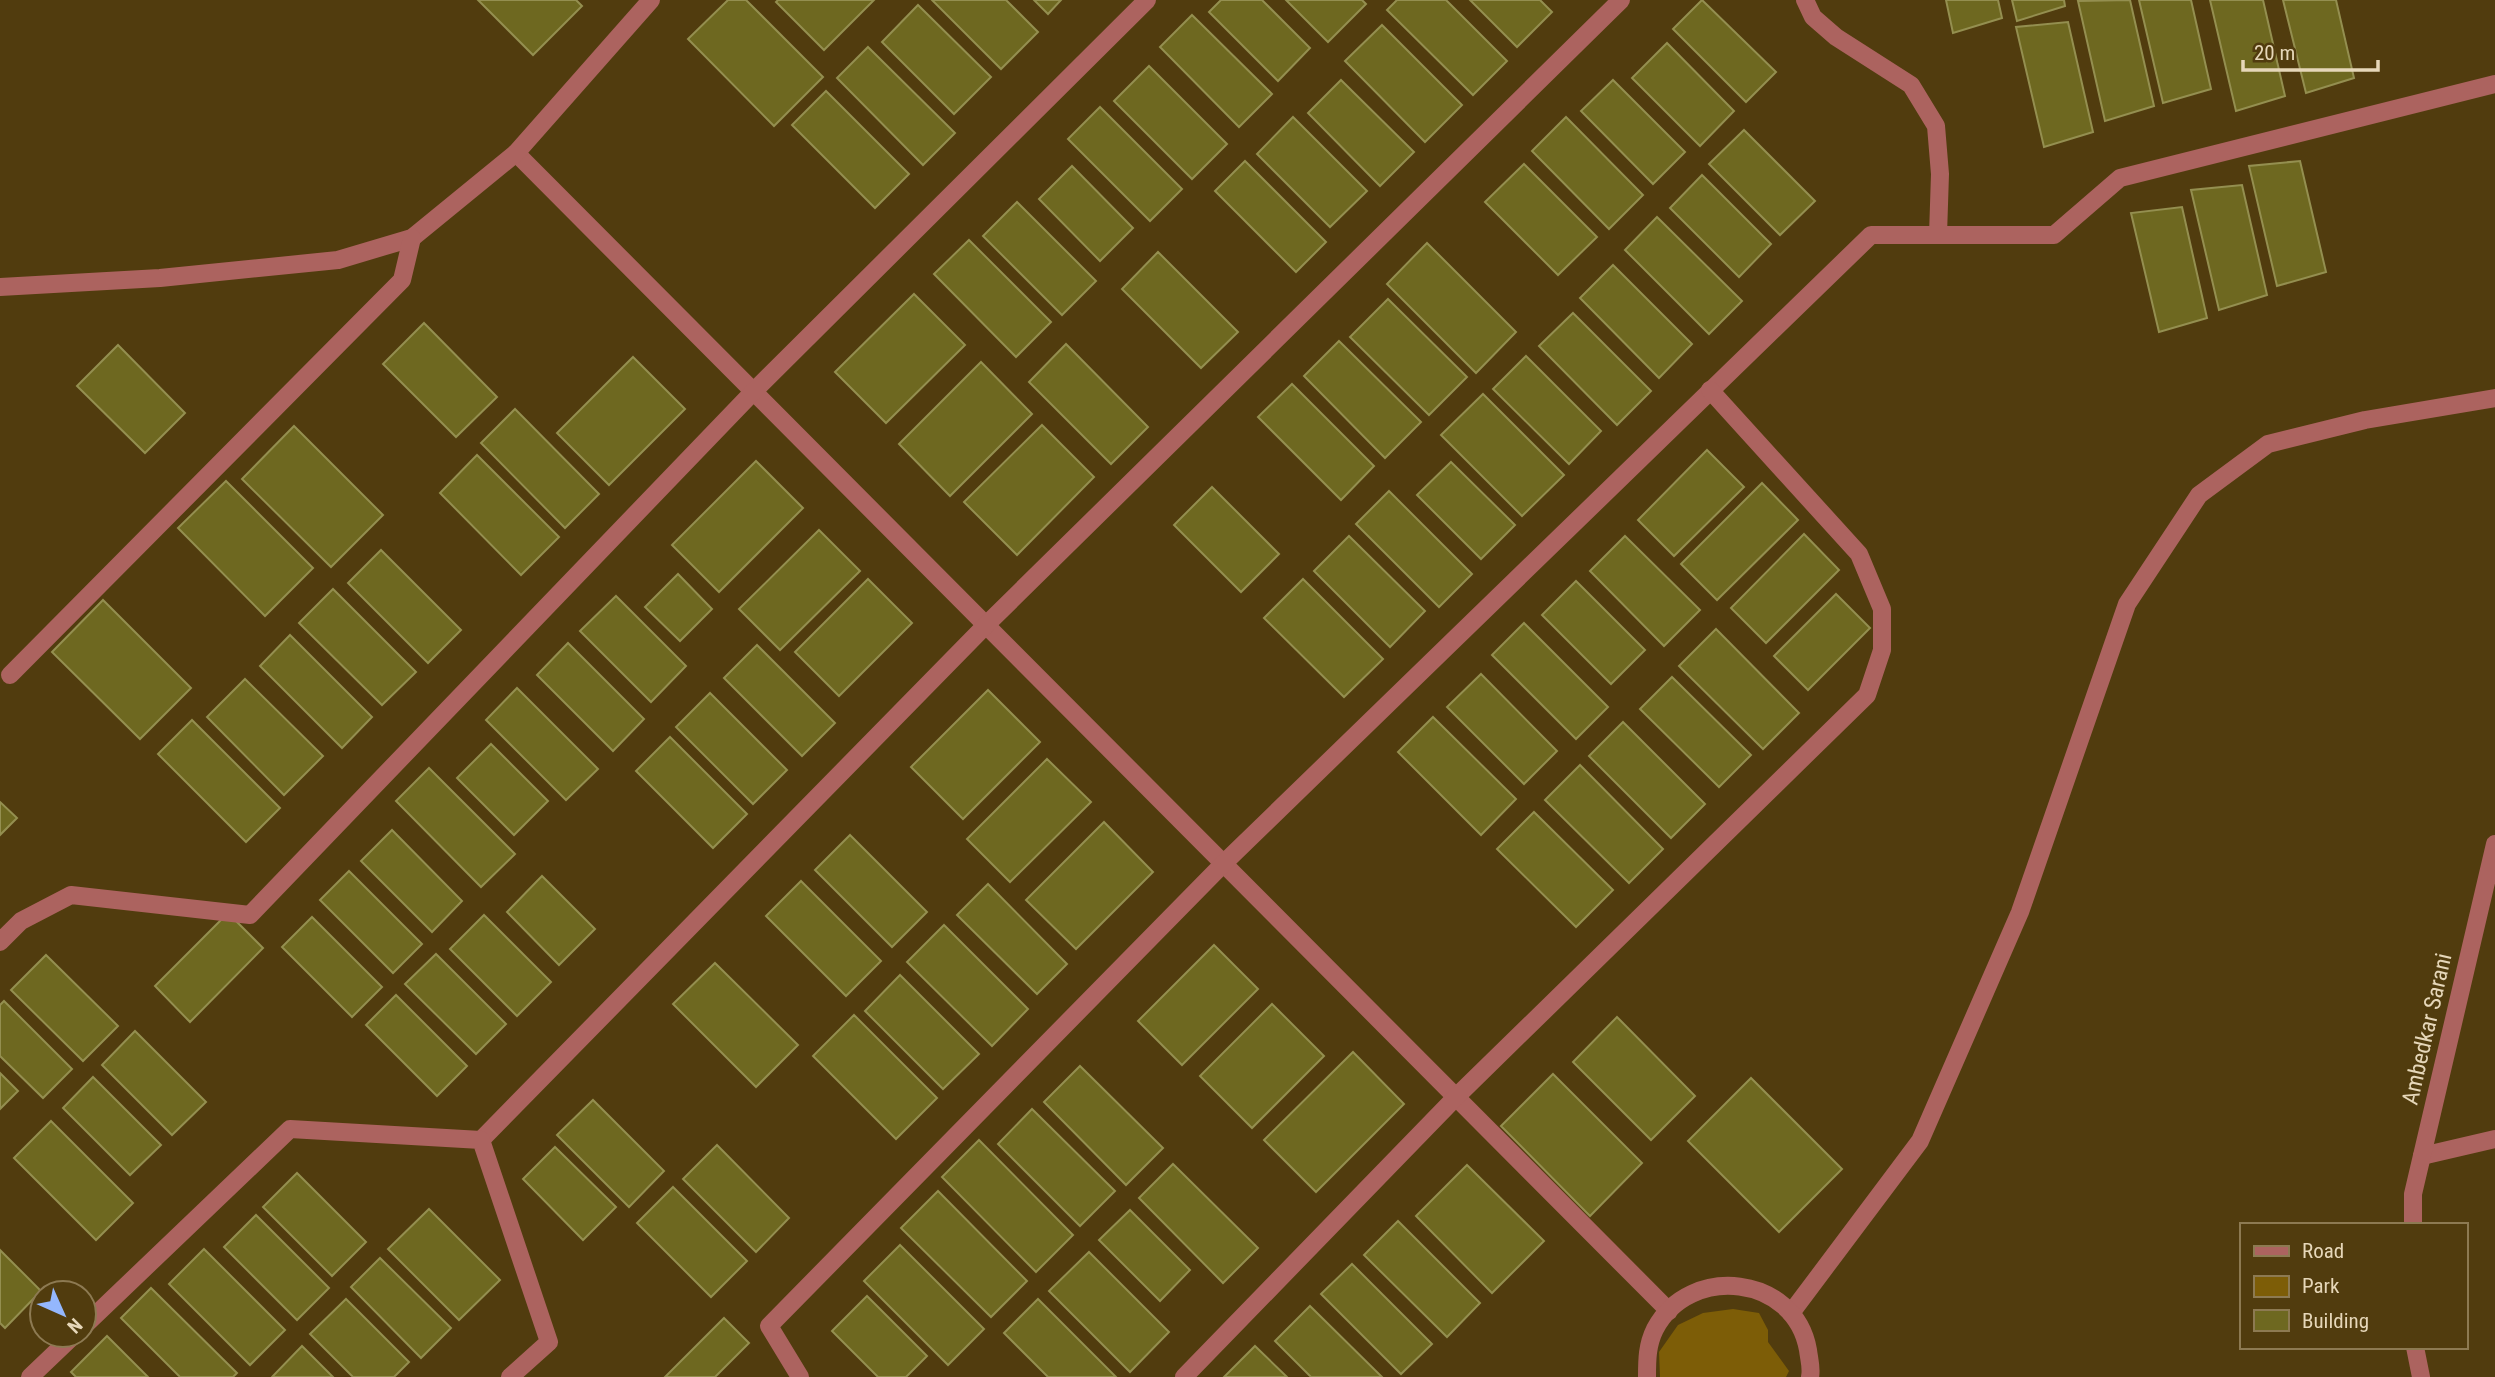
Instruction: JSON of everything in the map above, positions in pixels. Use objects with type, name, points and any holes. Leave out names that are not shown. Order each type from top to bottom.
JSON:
[{"type":"street","points":[[0,287],[160,278],[338,260],[412,238],[516,153],[651,0]]},
{"type":"street","points":[[0,942],[21,921],[71,895],[250,915],[753,392],[1147,0]]},
{"type":"street","points":[[98,1313],[290,1129],[481,1140],[986,625],[1621,0]]},
{"type":"street","points":[[1805,0],[1813,17],[1836,37],[1911,85],[1937,126],[1940,174],[1938,235]]},
{"type":"street","points":[[800,1377],[769,1326],[1223,864],[1871,235],[2054,235],[2120,178],[2495,84]]},
{"type":"street","points":[[516,153],[1669,1311]]},
{"type":"street","points":[[10,675],[402,280],[412,238]]},
{"type":"street","points":[[1184,1377],[1456,1097],[1867,695],[1882,650],[1882,609],[1859,554],[1710,390]]},
{"type":"street","points":[[1791,1313],[1920,1141],[2020,912],[2127,604],[2199,495],[2268,444],[2365,420],[2495,398]]},
{"type":"street","name":"Ambedkar Sarani","points":[[2413,1223],[2413,1194],[2495,844]]},
{"type":"street","points":[[2423,1156],[2495,1139]]},
{"type":"street","points":[[481,1140],[549,1342],[510,1377]]},
{"type":"street","points":[[1647,1377],[1647,1353],[1655,1329],[1669,1311],[1693,1293],[1722,1285],[1748,1287],[1767,1294],[1791,1313],[1805,1336],[1810,1377]]},
{"type":"street","points":[[30,1377],[59,1349]]},
{"type":"street","points":[[2415,1349],[2421,1377]]},
{"type":"green space","points":[[1733,1309],[1759,1313],[1768,1330],[1768,1342],[1789,1371],[1786,1377],[1660,1377],[1659,1352],[1678,1325],[1703,1313]]},
{"type":"building","points":[[478,0],[576,0],[582,6],[533,55]]},
{"type":"building","points":[[728,0],[746,0],[823,77],[774,126],[688,39]]},
{"type":"building","points":[[874,0],[824,50],[776,2]]},
{"type":"building","points":[[932,0],[1006,0],[1038,32],[1001,69]]},
{"type":"building","points":[[1034,0],[1061,0],[1048,14]]},
{"type":"building","points":[[1221,0],[1262,0],[1310,48],[1278,81],[1209,12]]},
{"type":"building","points":[[1286,0],[1362,0],[1366,4],[1328,42]]},
{"type":"building","points":[[1397,0],[1446,0],[1507,61],[1473,95],[1387,10]]},
{"type":"building","points":[[1470,0],[1540,0],[1552,12],[1517,47]]},
{"type":"building","points":[[1702,0],[1776,72],[1746,102],[1673,29]]},
{"type":"building","points":[[1946,0],[1998,0],[2002,18],[1953,33]]},
{"type":"building","points":[[2012,0],[2064,0],[2065,6],[2017,21]]},
{"type":"building","points":[[2130,0],[2154,106],[2105,121],[2078,1]]},
{"type":"building","points":[[2139,0],[2191,0],[2211,89],[2163,103]]},
{"type":"building","points":[[2210,0],[2263,0],[2285,96],[2236,111]]},
{"type":"building","points":[[2283,0],[2336,0],[2354,78],[2306,93]]},
{"type":"building","points":[[918,5],[991,77],[954,114],[882,42]]},
{"type":"building","points":[[1192,15],[1272,94],[1239,127],[1160,47]]},
{"type":"building","points":[[2068,22],[2093,132],[2044,147],[2016,27]]},
{"type":"building","points":[[1382,25],[1462,105],[1425,142],[1345,61]]},
{"type":"building","points":[[1667,43],[1734,111],[1700,146],[1632,78]]},
{"type":"building","points":[[868,47],[955,133],[923,165],[837,78]]},
{"type":"building","points":[[1149,66],[1227,144],[1192,179],[1114,101]]},
{"type":"building","points":[[1341,80],[1414,152],[1380,186],[1308,113]]},
{"type":"building","points":[[1613,80],[1685,152],[1653,184],[1581,111]]},
{"type":"building","points":[[826,91],[909,174],[875,208],[792,125]]},
{"type":"building","points":[[1100,107],[1182,189],[1150,221],[1068,139]]},
{"type":"building","points":[[1293,117],[1367,191],[1330,227],[1257,154]]},
{"type":"building","points":[[1566,117],[1643,195],[1609,229],[1532,151]]},
{"type":"building","points":[[1744,130],[1815,201],[1780,235],[1709,164]]},
{"type":"building","points":[[1245,161],[1326,242],[1296,272],[1215,191]]},
{"type":"building","points":[[2300,161],[2326,272],[2277,286],[2249,166]]},
{"type":"building","points":[[1524,164],[1597,237],[1558,275],[1485,202]]},
{"type":"building","points":[[1072,166],[1133,228],[1100,261],[1039,199]]},
{"type":"building","points":[[1702,175],[1771,244],[1739,277],[1670,208]]},
{"type":"building","points":[[2242,185],[2267,295],[2219,310],[2191,190]]},
{"type":"building","points":[[1017,202],[1096,281],[1062,315],[983,236]]},
{"type":"building","points":[[2182,207],[2207,318],[2159,332],[2131,213]]},
{"type":"building","points":[[1657,217],[1742,301],[1709,334],[1625,250]]},
{"type":"building","points":[[969,240],[1051,322],[1016,357],[934,274]]},
{"type":"building","points":[[1427,243],[1516,332],[1476,373],[1387,284]]},
{"type":"building","points":[[1158,252],[1238,332],[1201,368],[1122,289]]},
{"type":"building","points":[[1613,265],[1692,344],[1659,378],[1580,298]]},
{"type":"building","points":[[914,294],[965,345],[886,423],[835,372]]},
{"type":"building","points":[[1388,299],[1467,377],[1429,415],[1350,337]]},
{"type":"building","points":[[1573,313],[1651,391],[1617,425],[1539,346]]},
{"type":"building","points":[[424,323],[497,397],[456,437],[383,364]]},
{"type":"building","points":[[1339,341],[1421,422],[1385,458],[1304,376]]},
{"type":"building","points":[[1066,344],[1148,427],[1111,464],[1029,382]]},
{"type":"building","points":[[118,345],[185,413],[145,453],[77,386]]},
{"type":"building","points":[[1526,356],[1601,431],[1569,464],[1493,389]]},
{"type":"building","points":[[633,357],[685,409],[609,485],[557,433]]},
{"type":"building","points":[[981,362],[1032,414],[950,496],[899,444]]},
{"type":"building","points":[[1292,384],[1374,466],[1341,500],[1258,417]]},
{"type":"building","points":[[1483,394],[1564,475],[1522,516],[1441,435]]},
{"type":"building","points":[[515,409],[599,494],[565,528],[481,443]]},
{"type":"building","points":[[1042,425],[1094,477],[1017,555],[964,502]]},
{"type":"building","points":[[294,426],[383,515],[331,567],[242,479]]},
{"type":"building","points":[[1707,450],[1744,487],[1674,556],[1638,520]]},
{"type":"building","points":[[477,455],[559,537],[521,575],[440,493]]},
{"type":"building","points":[[756,461],[803,508],[719,592],[672,545]]},
{"type":"building","points":[[1451,462],[1515,525],[1481,559],[1417,495]]},
{"type":"building","points":[[226,481],[313,568],[265,616],[178,528]]},
{"type":"building","points":[[1762,483],[1798,520],[1717,600],[1681,564]]},
{"type":"building","points":[[1212,487],[1279,554],[1241,592],[1174,525]]},
{"type":"building","points":[[1389,491],[1472,574],[1439,607],[1356,524]]},
{"type":"building","points":[[819,530],[860,571],[780,650],[739,609]]},
{"type":"building","points":[[1804,534],[1839,570],[1766,643],[1731,608]]},
{"type":"building","points":[[1349,536],[1425,611],[1390,647],[1314,571]]},
{"type":"building","points":[[1625,536],[1700,610],[1664,646],[1590,571]]},
{"type":"building","points":[[381,550],[461,630],[428,663],[348,583]]},
{"type":"building","points":[[678,574],[712,609],[680,641],[645,607]]},
{"type":"building","points":[[868,579],[912,623],[839,696],[795,652]]},
{"type":"building","points":[[1303,579],[1383,659],[1344,697],[1264,618]]},
{"type":"building","points":[[1576,581],[1645,650],[1611,684],[1542,615]]},
{"type":"building","points":[[333,589],[416,672],[382,705],[299,623]]},
{"type":"building","points":[[1836,594],[1870,628],[1808,690],[1774,656]]},
{"type":"building","points":[[616,596],[686,666],[651,702],[580,631]]},
{"type":"building","points":[[103,600],[191,688],[140,739],[52,652]]},
{"type":"building","points":[[1524,623],[1608,707],[1576,739],[1492,655]]},
{"type":"building","points":[[1716,629],[1799,713],[1763,749],[1679,666]]},
{"type":"building","points":[[290,635],[372,717],[342,748],[260,666]]},
{"type":"building","points":[[568,643],[644,719],[613,751],[537,675]]},
{"type":"building","points":[[757,645],[835,723],[802,756],[724,678]]},
{"type":"building","points":[[1481,674],[1557,751],[1524,784],[1447,707]]},
{"type":"building","points":[[1672,677],[1751,755],[1719,787],[1640,709]]},
{"type":"building","points":[[245,679],[323,756],[284,795],[207,717]]},
{"type":"building","points":[[517,688],[598,769],[566,800],[486,720]]},
{"type":"building","points":[[988,690],[1040,742],[963,819],[911,767]]},
{"type":"building","points":[[710,693],[787,770],[753,804],[676,727]]},
{"type":"building","points":[[1433,717],[1516,799],[1481,835],[1398,752]]},
{"type":"building","points":[[192,720],[280,808],[246,842],[158,754]]},
{"type":"building","points":[[1623,722],[1705,804],[1671,838],[1589,756]]},
{"type":"building","points":[[670,737],[747,814],[713,848],[636,771]]},
{"type":"building","points":[[491,744],[548,801],[514,835],[457,778]]},
{"type":"building","points":[[1047,759],[1091,802],[1010,882],[967,839]]},
{"type":"building","points":[[1580,765],[1663,849],[1629,883],[1545,800]]},
{"type":"building","points":[[429,768],[515,854],[481,887],[396,801]]},
{"type":"building","points":[[0,802],[17,818],[0,835]]},
{"type":"building","points":[[1534,812],[1613,890],[1576,927],[1497,849]]},
{"type":"building","points":[[1104,822],[1153,872],[1076,949],[1026,900]]},
{"type":"building","points":[[392,830],[462,901],[432,932],[361,861]]},
{"type":"building","points":[[850,835],[927,912],[892,947],[815,870]]},
{"type":"building","points":[[349,871],[422,944],[393,973],[320,900]]},
{"type":"building","points":[[542,876],[595,929],[559,965],[507,912]]},
{"type":"building","points":[[801,881],[881,961],[846,996],[766,916]]},
{"type":"building","points":[[988,884],[1067,964],[1037,994],[957,915]]},
{"type":"building","points":[[228,913],[263,948],[190,1022],[155,986]]},
{"type":"building","points":[[484,915],[551,982],[517,1016],[450,949]]},
{"type":"building","points":[[312,917],[382,987],[352,1017],[282,947]]},
{"type":"building","points":[[944,925],[1028,1009],[992,1046],[907,962]]},
{"type":"building","points":[[1214,945],[1258,989],[1182,1065],[1138,1021]]},
{"type":"building","points":[[436,954],[506,1024],[476,1054],[405,984]]},
{"type":"building","points":[[46,955],[118,1026],[83,1061],[11,990]]},
{"type":"building","points":[[715,963],[798,1045],[756,1087],[673,1004]]},
{"type":"building","points":[[900,975],[979,1054],[943,1089],[865,1011]]},
{"type":"building","points":[[396,995],[467,1066],[437,1096],[366,1025]]},
{"type":"building","points":[[4,1001],[72,1069],[43,1098],[0,1056],[0,1005]]},
{"type":"building","points":[[1272,1004],[1324,1056],[1252,1128],[1200,1076]]},
{"type":"building","points":[[854,1015],[937,1098],[896,1139],[813,1056]]},
{"type":"building","points":[[1617,1017],[1695,1096],[1651,1140],[1573,1062]]},
{"type":"building","points":[[135,1031],[206,1102],[172,1135],[102,1065]]},
{"type":"building","points":[[1353,1052],[1404,1104],[1316,1192],[1264,1140]]},
{"type":"building","points":[[1080,1066],[1163,1148],[1126,1185],[1044,1102]]},
{"type":"building","points":[[0,1073],[18,1091],[0,1109]]},
{"type":"building","points":[[1553,1074],[1642,1163],[1590,1216],[1501,1126]]},
{"type":"building","points":[[93,1077],[161,1145],[130,1175],[63,1108]]},
{"type":"building","points":[[1751,1078],[1842,1169],[1779,1232],[1688,1141]]},
{"type":"building","points":[[593,1100],[664,1171],[629,1207],[557,1135]]},
{"type":"building","points":[[1032,1109],[1115,1191],[1080,1226],[998,1144]]},
{"type":"building","points":[[51,1121],[133,1203],[96,1240],[14,1158]]},
{"type":"building","points":[[979,1140],[1073,1235],[1036,1272],[942,1177]]},
{"type":"building","points":[[717,1145],[789,1218],[756,1252],[683,1179]]},
{"type":"building","points":[[555,1147],[616,1207],[583,1240],[523,1179]]},
{"type":"building","points":[[1173,1164],[1258,1248],[1223,1283],[1139,1198]]},
{"type":"building","points":[[1467,1165],[1544,1241],[1492,1293],[1416,1216]]},
{"type":"building","points":[[297,1173],[366,1242],[332,1276],[263,1207]]},
{"type":"building","points":[[673,1187],[747,1261],[711,1297],[637,1223]]},
{"type":"building","points":[[938,1191],[1027,1281],[991,1317],[901,1228]]},
{"type":"building","points":[[429,1209],[500,1280],[459,1320],[388,1249]]},
{"type":"building","points":[[1130,1210],[1190,1270],[1160,1301],[1099,1240]]},
{"type":"building","points":[[256,1215],[329,1288],[297,1320],[224,1247]]},
{"type":"building","points":[[1398,1221],[1480,1303],[1447,1337],[1364,1255]]},
{"type":"building","points":[[900,1245],[984,1329],[948,1365],[864,1281]]},
{"type":"building","points":[[204,1249],[285,1330],[250,1365],[169,1284]]},
{"type":"building","points":[[0,1250],[29,1279],[28,1304],[5,1328],[0,1323]]},
{"type":"building","points":[[1089,1252],[1169,1332],[1130,1372],[1049,1291]]},
{"type":"building","points":[[380,1258],[451,1328],[421,1358],[351,1287]]},
{"type":"building","points":[[1352,1264],[1432,1344],[1401,1374],[1321,1294]]},
{"type":"building","points":[[151,1288],[237,1373],[233,1377],[180,1377],[121,1318]]},
{"type":"building","points":[[867,1296],[927,1356],[906,1377],[878,1377],[832,1331]]},
{"type":"building","points":[[346,1299],[409,1362],[394,1377],[353,1377],[310,1334]]},
{"type":"building","points":[[1038,1299],[1116,1377],[1048,1377],[1004,1333]]},
{"type":"building","points":[[1310,1306],[1382,1377],[1311,1377],[1275,1341]]},
{"type":"building","points":[[724,1318],[749,1343],[715,1377],[665,1377]]},
{"type":"building","points":[[107,1336],[148,1377],[76,1377],[71,1372],[94,1349],[98,1349],[98,1345]]},
{"type":"building","points":[[302,1346],[333,1377],[272,1377]]},
{"type":"building","points":[[1255,1346],[1287,1377],[1224,1377]]}]
